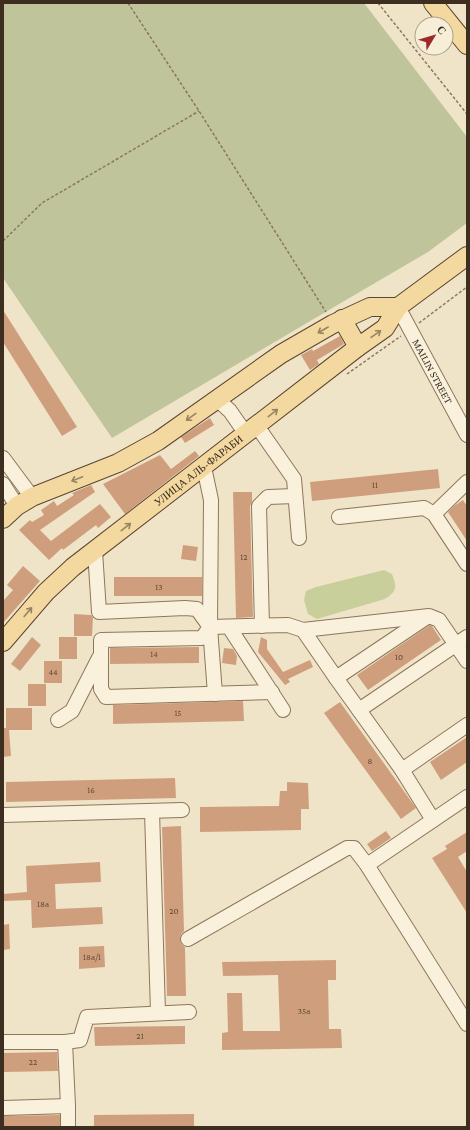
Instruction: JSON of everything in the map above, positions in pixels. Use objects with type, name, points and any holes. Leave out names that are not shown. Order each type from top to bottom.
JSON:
[{"type":"main road","points":[[433,3],[467,45]]},
{"type":"main road","name":"УЛИЦА АЛЬ-ФАРАБИ","points":[[3,642],[46,592],[73,567],[358,347],[385,328],[398,307],[467,256]]},
{"type":"main road","points":[[3,519],[24,502],[118,463],[158,441],[281,354],[338,321],[370,307],[398,307]]},
{"type":"main road","points":[[338,321],[358,347]]},
{"type":"street","name":"MAILIN STREET","points":[[398,307],[467,434]]},
{"type":"street","points":[[217,399],[251,430],[294,479],[299,538]]},
{"type":"street","points":[[3,458],[24,502]]},
{"type":"street","points":[[204,467],[211,500],[210,628],[215,694]]},
{"type":"street","points":[[434,514],[467,482]]},
{"type":"street","points":[[3,484],[24,502]]},
{"type":"street","points":[[262,626],[259,506],[268,497],[295,496]]},
{"type":"street","points":[[339,517],[424,508],[434,514],[467,564]]},
{"type":"street","points":[[95,551],[99,612],[197,608],[210,628]]},
{"type":"street","points":[[336,678],[429,616]]},
{"type":"street","points":[[272,692],[106,697],[101,689],[100,640],[202,638],[210,628],[288,625],[303,630],[429,616],[439,620],[461,641],[467,661]]},
{"type":"street","points":[[229,627],[283,710]]},
{"type":"street","points":[[303,630],[402,770],[433,820]]},
{"type":"street","points":[[359,710],[461,641]]},
{"type":"street","points":[[58,720],[72,711],[101,656]]},
{"type":"street","points":[[402,770],[467,724]]},
{"type":"street","points":[[367,865],[467,796]]},
{"type":"street","points":[[3,815],[182,810]]},
{"type":"street","points":[[152,811],[158,1013]]},
{"type":"street","points":[[188,938],[347,848],[354,848],[367,865],[467,1024]]},
{"type":"street","points":[[3,1042],[65,1042],[80,1040],[87,1017],[189,1012]]},
{"type":"street","points":[[65,1042],[68,1127]]},
{"type":"street","points":[[3,1108],[68,1106]]},
{"type":"path","points":[[128,3],[338,321]]},
{"type":"path","points":[[378,3],[467,114]]},
{"type":"path","points":[[3,241],[42,203],[199,111]]},
{"type":"path","points":[[344,376],[467,287]]},
{"type":"green space","points":[[3,3],[364,3],[467,137],[467,223],[428,252],[112,438],[3,278]]},
{"type":"green space","points":[[384,570],[392,574],[395,582],[394,591],[385,599],[317,619],[308,614],[304,600],[306,591],[316,587]]},
{"type":"building","points":[[3,310],[77,427],[62,436],[3,342]]},
{"type":"building","points":[[340,336],[344,344],[317,360],[319,364],[310,370],[301,355],[312,349],[313,351]]},
{"type":"building","points":[[210,418],[214,425],[185,443],[181,437]]},
{"type":"building","points":[[195,451],[199,456],[125,514],[103,484],[160,455],[171,469]]},
{"type":"building","points":[[438,469],[440,488],[312,501],[310,482]]},
{"type":"building","points":[[91,485],[95,492],[40,530],[51,541],[100,504],[111,517],[98,528],[96,525],[63,550],[62,548],[49,560],[19,530],[30,520],[32,522],[44,515],[41,510],[54,501],[57,506],[74,495],[72,493]]},
{"type":"building","points":[[233,492],[252,492],[252,502],[250,506],[253,617],[236,618]]},
{"type":"building","points":[[463,500],[467,506],[467,541],[448,512]]},
{"type":"building","points":[[183,545],[198,547],[196,561],[181,559]]},
{"type":"building","points":[[23,566],[40,581],[3,623],[3,601],[13,590],[7,585]]},
{"type":"building","points":[[114,577],[202,577],[202,596],[114,596]]},
{"type":"building","points":[[74,614],[91,615],[93,617],[92,636],[74,636]]},
{"type":"building","points":[[430,625],[441,640],[368,690],[357,675]]},
{"type":"building","points":[[32,637],[41,645],[20,671],[11,664]]},
{"type":"building","points":[[59,637],[77,637],[77,659],[59,659]]},
{"type":"building","points":[[261,637],[267,640],[267,649],[283,672],[310,660],[313,667],[288,679],[290,682],[285,685],[258,652]]},
{"type":"building","points":[[199,647],[199,663],[110,664],[110,648]]},
{"type":"building","points":[[224,648],[233,649],[237,656],[236,665],[222,663]]},
{"type":"building","points":[[44,661],[62,661],[62,683],[44,683]]},
{"type":"building","points":[[28,684],[46,684],[46,706],[28,706]]},
{"type":"building","points":[[243,701],[244,721],[113,724],[113,705]]},
{"type":"building","points":[[340,702],[416,808],[401,819],[324,713]]},
{"type":"building","points":[[6,708],[32,708],[32,730],[9,730],[11,756],[3,757],[3,728],[6,728]]},
{"type":"building","points":[[467,737],[467,762],[441,780],[430,762]]},
{"type":"building","points":[[175,778],[176,798],[6,802],[6,782]]},
{"type":"building","points":[[287,782],[308,783],[309,809],[301,809],[301,830],[200,832],[200,807],[279,806],[280,791],[287,791]]},
{"type":"building","points":[[181,826],[184,931],[181,934],[180,939],[181,944],[185,947],[186,996],[167,996],[162,827]]},
{"type":"building","points":[[386,831],[391,838],[372,851],[367,844]]},
{"type":"building","points":[[467,832],[467,851],[458,857],[467,872],[467,913],[432,858],[447,849],[445,846]]},
{"type":"building","points":[[100,862],[101,882],[55,884],[56,909],[102,907],[103,924],[32,928],[31,900],[3,901],[3,894],[27,892],[26,866]]},
{"type":"building","points":[[9,924],[10,949],[3,950],[3,925]]},
{"type":"building","points":[[104,946],[105,967],[79,969],[79,947]]},
{"type":"building","points":[[336,960],[336,980],[328,980],[329,1029],[341,1029],[342,1048],[222,1050],[222,1033],[228,1032],[227,993],[242,993],[243,1031],[280,1031],[278,975],[223,976],[222,962]]},
{"type":"building","points":[[185,1026],[185,1044],[95,1046],[94,1027]]},
{"type":"building","points":[[57,1052],[58,1071],[3,1072],[3,1053]]},
{"type":"building","points":[[194,1114],[194,1127],[94,1127],[94,1115]]},
{"type":"building","points":[[60,1115],[60,1127],[3,1127],[3,1116]]}]
